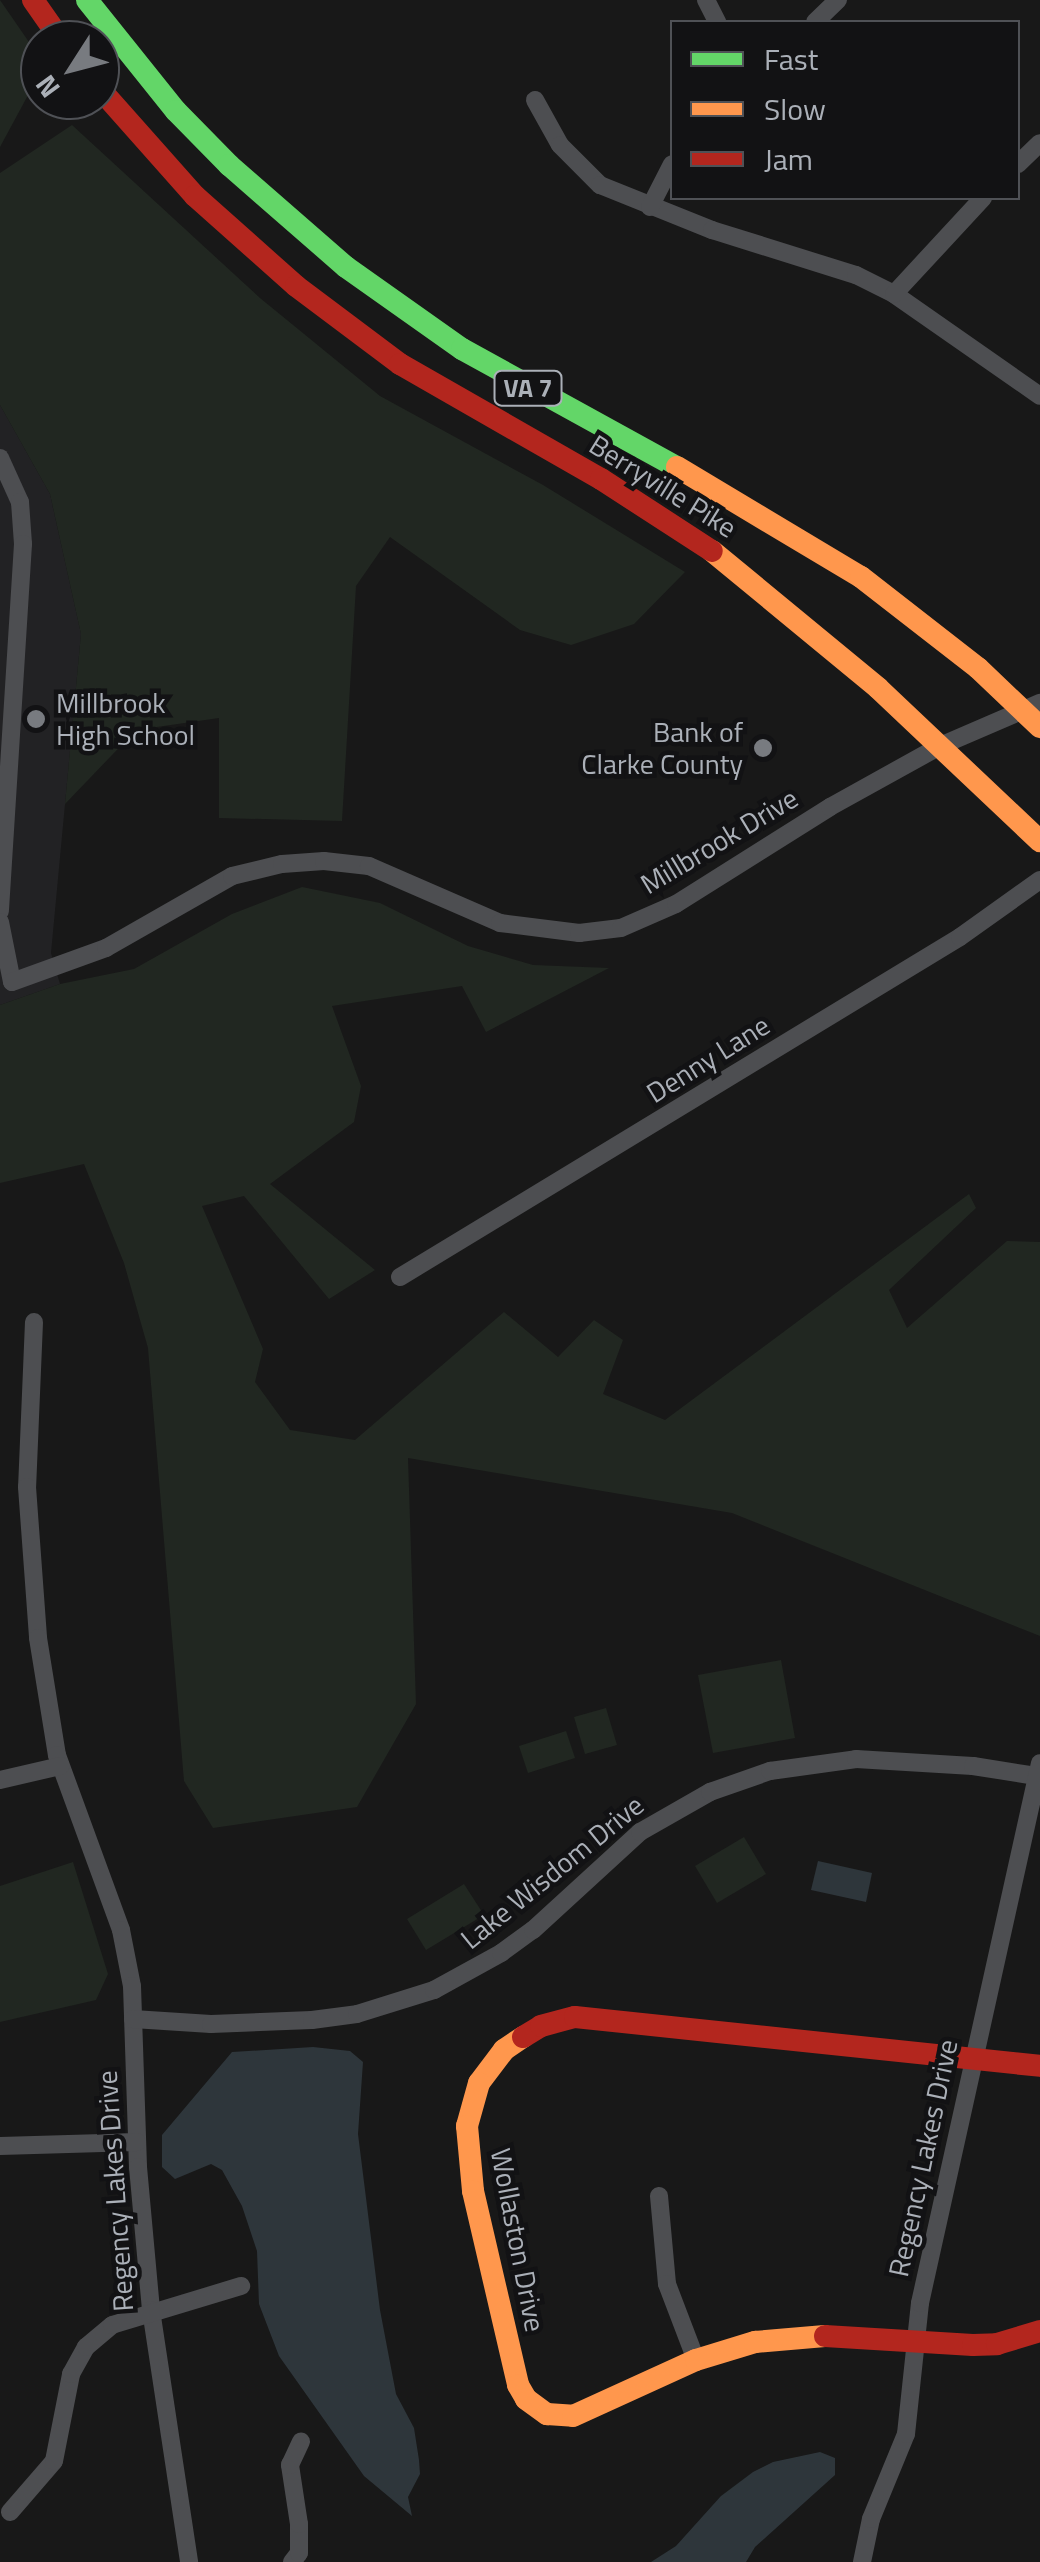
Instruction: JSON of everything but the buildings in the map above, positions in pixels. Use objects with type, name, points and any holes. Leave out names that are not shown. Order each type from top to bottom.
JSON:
[{"type":"main road","name":"Berryville Pike","points":[[87,0],[190,124],[269,202],[346,268],[462,350],[718,490],[860,577],[1031,707],[1040,727]]},
{"type":"main road","name":"Berryville Pike","points":[[120,112],[195,196],[296,286],[400,364],[601,479],[720,556],[940,746],[1040,841]]},
{"type":"main road","name":"Wollaston Drive","points":[[972,2059],[575,2016],[541,2026],[497,2058],[470,2106],[468,2160],[518,2385],[526,2399],[547,2414],[573,2416],[696,2360],[788,2338],[915,2340],[972,2346],[1040,2331]]},
{"type":"main road","points":[[972,2059],[1040,2066]]},
{"type":"street","points":[[817,20],[838,0]]},
{"type":"street","points":[[535,100],[577,165],[608,190],[836,268],[894,294],[1040,396]]},
{"type":"street","points":[[1020,162],[1040,143]]},
{"type":"street","points":[[650,207],[670,168]]},
{"type":"street","points":[[894,294],[981,200]]},
{"type":"street","points":[[0,458],[20,502],[23,544],[0,911]]},
{"type":"street","name":"Millbrook Drive","points":[[0,922],[12,982],[106,948],[232,876],[302,861],[369,866],[500,924],[579,932],[621,928],[676,904],[830,807],[940,746],[1031,707]]},
{"type":"street","name":"Denny Lane","points":[[400,1278],[960,936],[1040,880]]},
{"type":"street","points":[[34,1322],[27,1428],[30,1545],[38,1638],[60,1766],[121,1930],[134,2019]]},
{"type":"street","name":"Lake Wisdom Drive","points":[[134,2019],[211,2024],[338,2016],[400,2003],[467,1974],[532,1930],[640,1832],[732,1782],[816,1762],[856,1758],[1038,1770]]},
{"type":"street","points":[[0,1780],[60,1766]]},
{"type":"street","name":"Regency Lakes Drive","points":[[862,2562],[872,2519],[906,2434],[915,2340],[972,2059],[1038,1770]]},
{"type":"street","name":"Regency Lakes Drive","points":[[134,2019],[136,2142],[150,2310],[189,2562]]},
{"type":"street","points":[[0,2146],[136,2142]]},
{"type":"street","points":[[658,2196],[667,2284],[696,2360]]},
{"type":"street","points":[[10,2512],[54,2461],[71,2374],[86,2347],[112,2326],[150,2310],[241,2286]]},
{"type":"street","points":[[292,2562],[299,2553],[299,2524],[290,2465],[301,2441]]},
{"type":"shaded area","points":[[0,0],[20,29],[20,110],[0,147]]},
{"type":"shaded area","points":[[72,125],[260,298],[380,396],[543,485],[685,572],[634,624],[571,645],[520,630],[390,537],[356,586],[342,821],[219,818],[219,718],[136,730],[65,804],[81,634],[50,494],[0,405],[0,173]]},
{"type":"shaded area","name":"Millbrook High School","points":[[0,405],[50,494],[81,634],[51,953],[60,984],[0,1005]]},
{"type":"shaded area","points":[[302,887],[380,903],[468,946],[533,965],[609,968],[486,1032],[462,986],[332,1006],[361,1086],[354,1122],[270,1184],[375,1270],[329,1299],[244,1196],[202,1206],[263,1349],[255,1382],[290,1430],[355,1440],[504,1312],[558,1357],[594,1320],[623,1340],[603,1394],[665,1420],[969,1194],[976,1208],[889,1290],[907,1328],[1007,1241],[1040,1242],[1040,1636],[732,1513],[408,1458],[416,1704],[357,1807],[213,1828],[184,1781],[148,1348],[124,1263],[84,1164],[0,1183],[0,1005],[60,984],[134,969],[232,914]]},
{"type":"shaded area","points":[[781,1660],[795,1738],[713,1753],[698,1675]]},
{"type":"shaded area","points":[[606,1708],[617,1745],[585,1754],[574,1717]]},
{"type":"shaded area","points":[[566,1731],[575,1758],[528,1773],[519,1746]]},
{"type":"shaded area","points":[[744,1837],[766,1874],[717,1903],[695,1866]]},
{"type":"shaded area","points":[[818,1861],[872,1873],[866,1902],[811,1890]]},
{"type":"shaded area","points":[[73,1862],[108,1974],[96,2000],[0,2022],[0,1886]]},
{"type":"shaded area","points":[[464,1884],[484,1915],[426,1950],[407,1919]]},
{"type":"shaded area","points":[[313,2047],[350,2051],[363,2062],[358,2134],[380,2310],[396,2394],[414,2428],[419,2460],[420,2474],[408,2497],[412,2516],[364,2476],[279,2356],[259,2304],[257,2251],[242,2206],[222,2170],[211,2164],[175,2179],[162,2167],[162,2135],[232,2052]]},
{"type":"shaded area","points":[[820,2452],[835,2458],[835,2475],[755,2547],[746,2562],[651,2562],[676,2546],[721,2496],[753,2472],[773,2462]]},
{"type":"traffic: fast","points":[[87,0],[176,111],[229,165],[346,267],[462,349],[677,467]]},
{"type":"traffic: slow","points":[[677,467],[861,577],[978,668],[1040,727]]},
{"type":"traffic: slow","points":[[712,551],[878,688],[1040,841]]},
{"type":"traffic: slow","points":[[523,2037],[504,2050],[479,2083],[467,2126],[473,2191],[518,2385],[526,2399],[547,2414],[573,2416],[696,2360],[755,2342],[825,2336]]},
{"type":"traffic: jam","points":[[33,0],[47,20]]},
{"type":"traffic: jam","points":[[120,112],[195,196],[296,286],[400,364],[601,479],[712,551]]},
{"type":"traffic: jam","points":[[523,2037],[541,2026],[575,2017],[1040,2066]]},
{"type":"traffic: jam","points":[[825,2336],[973,2345],[997,2344],[1040,2331]]},
{"type":"place","name":"Millbrook High School","points":[[36,719]]},
{"type":"place","name":"Bank of Clarke County","points":[[763,748]]}]
